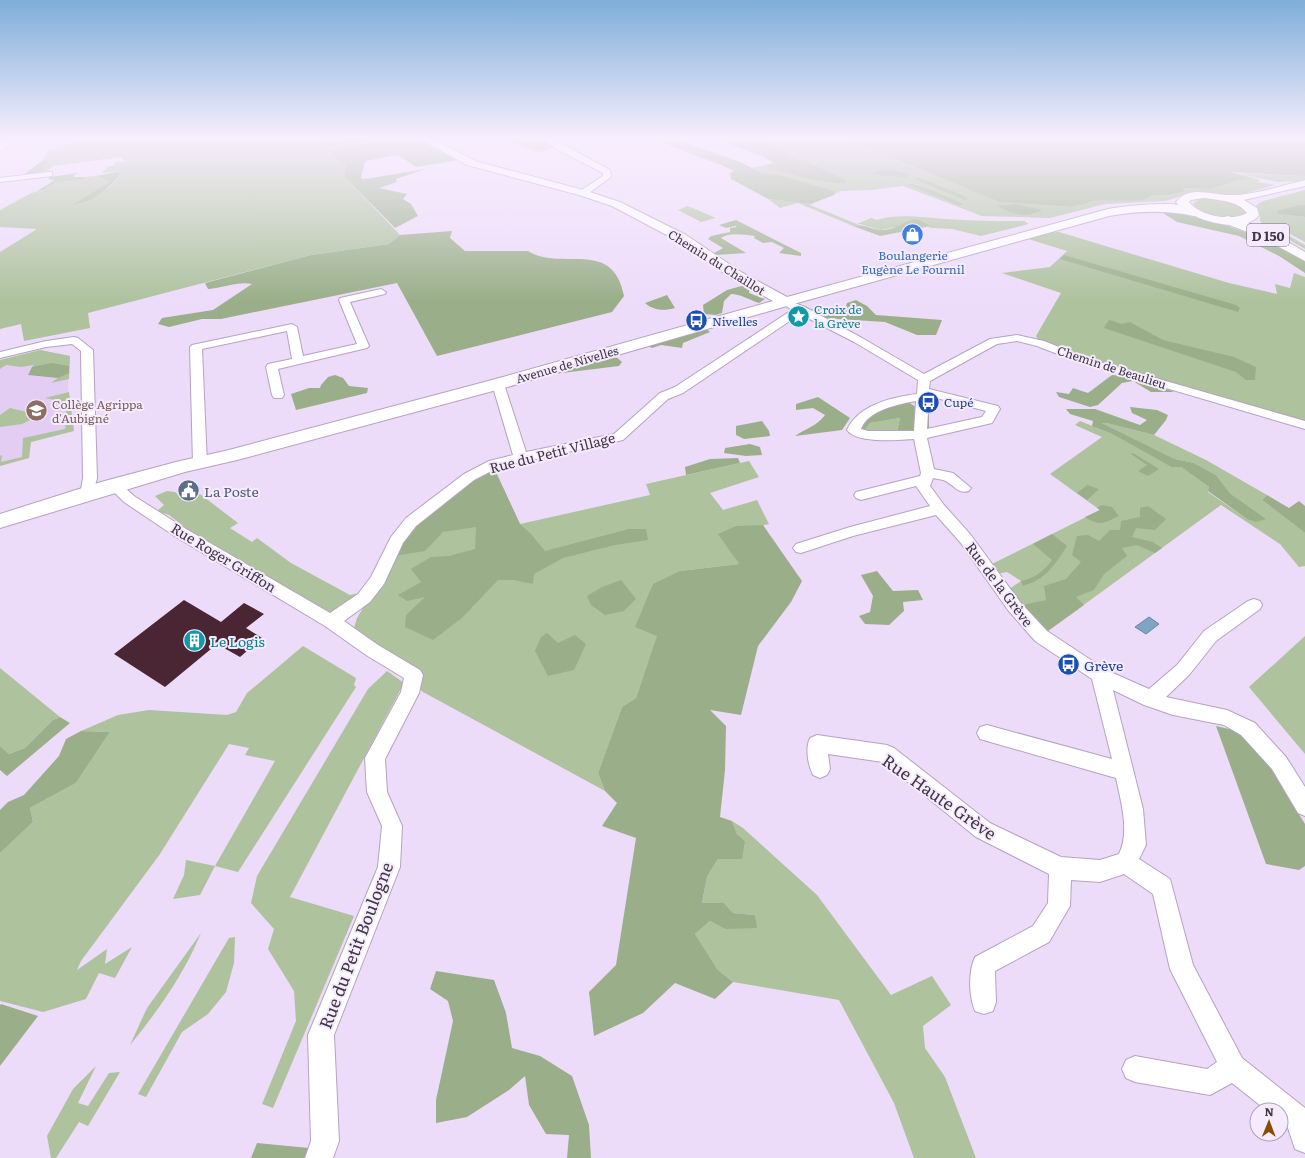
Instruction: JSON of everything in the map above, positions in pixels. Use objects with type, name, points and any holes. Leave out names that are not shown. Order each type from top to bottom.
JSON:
[{"type":"main road","name":"Chemin du Chaillot","points":[[583,193],[616,204],[682,238],[736,275],[785,302]]},
{"type":"main road","points":[[1225,198],[1252,196],[1264,193]]},
{"type":"main road","name":"D 150","points":[[1281,193],[1252,201],[1250,212],[1263,227],[1305,252]]},
{"type":"main road","name":"Avenue de Nivelles","points":[[932,260],[1043,224],[1096,210],[1126,205],[1166,203],[1195,195],[1225,198]]},
{"type":"main road","points":[[1225,198],[1250,212],[1243,220],[1228,220]]},
{"type":"main road","points":[[1184,199],[1182,202],[1184,205],[1194,212]]},
{"type":"main road","name":"Avenue de Nivelles","points":[[87,495],[108,487],[182,466],[200,464],[498,384],[932,260],[1126,209],[1160,207],[1194,212],[1228,220]]},
{"type":"main road","name":"D 150","points":[[1228,220],[1265,234],[1305,256]]},
{"type":"main road","name":"Avenue de Nivelles","points":[[87,495],[104,494],[186,472],[200,464]]},
{"type":"main road","points":[[0,521],[87,495]]},
{"type":"street","points":[[278,395],[272,367],[363,346],[344,300],[381,292]]},
{"type":"street","points":[[785,302],[801,309],[923,389],[994,409],[987,420],[941,433],[920,436],[866,434],[857,433],[854,430],[855,424],[859,418],[923,389]]},
{"type":"street","name":"Rue du Petit Village","points":[[331,621],[364,598],[378,580],[396,541],[410,522],[469,477],[494,464],[618,437],[664,396],[678,390],[801,309]]},
{"type":"street","points":[[200,464],[196,347],[292,327],[298,361]]},
{"type":"street","name":"Chemin de Beaulieu","points":[[923,389],[994,341],[1017,338],[1040,343],[1085,361],[1305,425]]},
{"type":"street","points":[[0,355],[46,344],[74,340],[87,350],[90,478],[87,495]]},
{"type":"street","points":[[498,384],[521,457]]},
{"type":"street","name":"Rue de la Grève","points":[[923,389],[920,436],[927,476],[923,486],[939,509],[965,538],[1014,606],[1041,636],[1100,675],[1151,699],[1173,706],[1227,718],[1248,729],[1279,763],[1305,806]]},
{"type":"street","points":[[861,494],[927,476],[948,476],[964,488]]},
{"type":"street","name":"Rue Roger Griffon","points":[[118,490],[129,499],[181,532],[331,621]]},
{"type":"street","points":[[801,548],[850,532],[939,509]]},
{"type":"street","points":[[1151,699],[1182,670],[1210,636],[1254,605]]},
{"type":"street","name":"Rue du Petit Boulogne","points":[[319,1158],[325,1141],[321,1035],[389,867],[392,826],[377,792],[375,758],[410,693],[414,675],[372,650],[331,621]]},
{"type":"street","points":[[1100,675],[1112,717],[1133,809],[1135,845],[1126,863],[1162,887],[1182,969],[1233,1067],[1298,1119],[1305,1139]]},
{"type":"street","points":[[987,733],[1124,771]]},
{"type":"street","name":"Rue Haute Grève","points":[[820,769],[817,744],[887,754],[983,830],[1060,868],[1100,870],[1126,863]]},
{"type":"street","points":[[984,1002],[983,966],[1041,934],[1059,906],[1060,868]]},
{"type":"street","points":[[1135,1069],[1210,1082],[1233,1067]]},
{"type":"shaded area","name":"Collège Agrippa d'Aubigné","points":[[40,350],[70,356],[68,388],[74,431],[31,442],[29,458],[0,466],[0,360]]},
{"type":"green space","points":[[31,193],[92,193],[75,204],[79,204],[101,193],[360,193],[400,235],[389,244],[311,255],[88,313],[90,328],[24,341],[21,324],[0,329],[0,252],[37,229],[0,227],[0,210]]},
{"type":"green space","points":[[91,193],[102,193],[87,201],[74,204]]},
{"type":"green space","points":[[361,193],[407,194],[403,199],[411,204],[418,216],[395,228]]},
{"type":"green space","points":[[757,193],[834,193],[834,195],[811,204],[768,199]]},
{"type":"green space","points":[[922,193],[929,193],[960,206],[963,205],[938,193],[977,193],[999,202],[1071,207],[1086,204],[1091,201],[1106,201],[1152,195],[1165,195],[1170,193],[1246,193],[1239,195],[1188,194],[1165,201],[1105,204],[1050,218],[982,216]]},
{"type":"green space","points":[[928,193],[939,193],[963,204],[960,206]]},
{"type":"green space","points":[[948,193],[956,193],[968,198],[965,200]]},
{"type":"green space","points":[[977,193],[1177,193],[1152,195],[1144,200],[1091,201],[1086,204],[1071,207],[999,202]]},
{"type":"green space","points":[[1293,193],[1305,193],[1305,205],[1299,205],[1279,214],[1305,217],[1305,242],[1288,233],[1284,233],[1305,245],[1305,249],[1263,225],[1260,221],[1260,214],[1256,205],[1263,201]]},
{"type":"green space","points":[[768,199],[811,204],[810,205],[857,224],[871,218],[877,220],[902,216],[966,220],[1024,221],[1029,224],[981,236],[952,229],[928,227],[930,226],[895,227],[881,230],[860,224],[853,226],[798,203],[780,208]]},
{"type":"green space","points":[[1200,199],[1213,199],[1230,203],[1247,211],[1247,214],[1234,217],[1210,215],[1202,212],[1193,203]]},
{"type":"green space","points":[[1016,204],[1042,210],[1036,213],[1024,215],[1013,213],[997,206]]},
{"type":"green space","points":[[1299,205],[1305,205],[1305,217],[1278,214],[1277,211]]},
{"type":"green space","points":[[688,206],[716,218],[701,222],[678,210]]},
{"type":"green space","points":[[1152,209],[1213,221],[1251,234],[1287,251],[1305,262],[1305,273],[1279,256],[1239,236],[1177,222],[1163,213],[1137,213],[1133,211]]},
{"type":"green space","points":[[916,219],[931,226],[880,236],[853,226],[857,225],[884,230]]},
{"type":"green space","points":[[736,220],[801,253],[801,256],[779,253],[784,248],[772,242],[763,243],[754,238],[755,236],[737,234],[724,236],[721,238],[746,253],[715,255],[714,253],[723,248],[708,239],[711,236],[730,232],[730,228],[737,227],[726,228],[719,225]]},
{"type":"green space","points":[[452,231],[450,238],[465,251],[528,251],[541,257],[597,261],[609,267],[618,278],[624,296],[612,312],[437,356],[397,283],[221,319],[202,319],[169,327],[158,324],[162,318],[213,310],[252,284],[242,283],[208,289],[205,283],[311,255],[389,244],[400,235]]},
{"type":"green space","points":[[1059,232],[1229,283],[1277,294],[1275,284],[1290,288],[1294,273],[1305,277],[1305,425],[1085,361],[1040,343],[1036,336],[1061,293],[1002,273],[1050,267],[1067,251],[1025,238],[1042,233]]},
{"type":"green space","points":[[1064,255],[1236,305],[1240,308],[1238,312],[1060,259]]},
{"type":"green space","points":[[745,285],[750,287],[749,293],[765,299],[759,303],[742,296],[731,294],[724,301],[722,313],[716,315],[704,314],[703,305],[727,290]]},
{"type":"green space","points":[[667,295],[675,308],[660,310],[652,308],[645,303]]},
{"type":"green space","points":[[856,300],[867,306],[876,315],[942,320],[936,335],[917,335],[885,322],[823,318],[808,309],[845,309],[847,303]]},
{"type":"green space","points":[[1109,320],[1122,324],[1130,322],[1163,340],[1234,357],[1256,367],[1255,380],[1246,380],[1236,372],[1104,328]]},
{"type":"green space","points":[[705,328],[710,332],[683,343],[682,348],[661,345],[652,348],[646,345]]},
{"type":"green space","points":[[40,350],[70,356],[69,379],[51,383],[63,374],[32,367],[34,365],[21,367],[6,365],[0,369],[0,360]]},
{"type":"green space","points":[[615,356],[622,362],[619,366],[554,374],[555,371]]},
{"type":"green space","points":[[52,363],[69,366],[69,373],[58,378],[28,375],[32,367]]},
{"type":"green space","points":[[335,375],[343,378],[349,386],[368,388],[367,393],[296,410],[291,394],[309,388],[320,388],[328,377]]},
{"type":"green space","points":[[1112,375],[1143,380],[1174,392],[1151,392],[1133,381],[1122,383],[1098,405],[1090,407],[1059,397],[1056,392],[1069,394],[1073,388],[1088,393]]},
{"type":"green space","points":[[69,392],[74,431],[31,442],[29,458],[0,466],[0,456],[2,455],[1,462],[22,457],[23,438],[65,429],[66,421],[64,422],[66,419],[66,405],[63,406],[65,402],[45,398]]},
{"type":"green space","points":[[818,397],[850,418],[842,430],[795,436],[815,425],[825,415],[813,408],[796,410],[796,404]]},
{"type":"green space","points":[[903,399],[929,415],[929,430],[896,436],[900,418],[870,423],[863,432],[860,430],[859,418]]},
{"type":"green space","points":[[1130,407],[1157,410],[1168,415],[1166,420],[1154,435],[1102,423],[1175,459],[1194,463],[1216,475],[1231,494],[1266,519],[1256,522],[1247,519],[1208,491],[1209,487],[1181,467],[1171,467],[1112,434],[1092,426],[1093,421],[1070,414],[1066,409],[1095,409],[1140,425],[1147,420],[1132,413]]},
{"type":"green space","points":[[10,408],[35,414],[36,417],[22,424],[0,427],[0,415]]},
{"type":"green space","points":[[900,418],[896,435],[863,432],[870,423]]},
{"type":"green space","points":[[762,421],[769,431],[770,436],[744,439],[736,435],[736,426]]},
{"type":"green space","points":[[1080,421],[1112,434],[1171,467],[1181,467],[1209,487],[1208,492],[1247,519],[1265,519],[1231,494],[1216,475],[1194,463],[1175,459],[1102,423],[1154,435],[1206,460],[1267,495],[1262,500],[1305,533],[1305,566],[1299,567],[1280,544],[1221,505],[1041,636],[1008,590],[1021,581],[1007,572],[991,575],[986,567],[1100,510],[1050,474],[1102,437],[1075,425]]},
{"type":"green space","points":[[750,444],[760,447],[762,455],[746,456],[724,453],[725,448]]},
{"type":"green space","points":[[1133,453],[1159,469],[1148,476],[1138,471],[1147,465],[1131,454]]},
{"type":"green space","points":[[738,458],[740,463],[686,475],[685,467],[710,459]]},
{"type":"green space","points":[[749,461],[759,477],[710,493],[723,510],[757,500],[769,524],[719,534],[739,564],[680,571],[636,698],[622,707],[598,773],[605,791],[423,692],[354,628],[357,618],[405,538],[494,468],[520,524],[650,495],[646,484]]},
{"type":"green space","points":[[494,468],[520,524],[531,534],[545,551],[629,529],[646,529],[648,540],[615,545],[563,558],[534,574],[533,584],[514,580],[498,580],[462,618],[433,640],[405,627],[406,615],[425,597],[407,601],[398,595],[421,582],[411,569],[431,557],[449,556],[475,549],[476,527],[443,532],[425,551],[394,556],[417,522],[433,505],[458,488]]},
{"type":"green space","points":[[1087,485],[1099,489],[1087,500],[1077,493]]},
{"type":"green space","points":[[167,491],[175,492],[186,500],[200,494],[238,523],[230,528],[252,542],[257,538],[291,563],[350,595],[359,593],[338,613],[327,614],[204,542],[169,515],[159,512],[158,510],[164,505],[155,496]]},
{"type":"green space","points":[[1267,495],[1289,508],[1299,501],[1305,506],[1305,533],[1262,500]]},
{"type":"green space","points":[[1102,505],[1112,507],[1119,516],[1102,523],[1095,522],[1085,517],[1100,510],[1097,508]]},
{"type":"green space","points":[[1148,506],[1166,519],[1155,530],[1136,528],[1132,537],[1153,542],[1162,548],[1155,553],[1137,545],[1122,548],[1127,556],[1104,574],[1094,590],[1076,597],[1084,605],[1045,633],[1018,606],[1046,600],[1044,586],[1066,579],[1081,562],[1072,555],[1077,536],[1088,535],[1099,541],[1110,530],[1120,530],[1121,521],[1140,517],[1140,508]]},
{"type":"green space","points":[[763,525],[802,581],[791,602],[758,646],[741,715],[710,710],[726,726],[725,770],[720,817],[732,821],[737,834],[745,841],[742,859],[718,859],[707,877],[702,903],[724,903],[733,913],[755,915],[757,928],[725,929],[710,921],[695,934],[718,970],[733,982],[715,999],[675,983],[643,1013],[594,1036],[589,992],[616,965],[636,838],[602,826],[617,803],[605,791],[598,773],[622,707],[636,698],[657,636],[635,627],[653,584],[680,571],[739,564],[718,534],[736,526]]},
{"type":"green space","points":[[1052,534],[1067,546],[1058,560],[1044,576],[1023,586],[1021,581],[1039,574],[1052,560],[1033,544]]},
{"type":"green space","points":[[877,571],[893,591],[918,590],[923,600],[903,602],[904,611],[889,625],[865,624],[859,616],[870,612],[873,596],[861,575]]},
{"type":"green space","points":[[621,580],[636,599],[624,611],[605,615],[591,605],[587,596],[602,587]]},
{"type":"green space","points":[[547,633],[558,643],[575,635],[586,644],[574,670],[548,676],[535,651],[541,637]]},
{"type":"green space","points":[[1305,636],[1305,754],[1249,687]]},
{"type":"green space","points":[[303,646],[356,678],[354,685],[356,687],[238,872],[215,866],[275,761],[245,755],[249,748],[229,744],[160,854],[81,961],[77,970],[107,949],[105,964],[132,947],[115,978],[99,973],[86,999],[43,1012],[0,1001],[0,853],[33,822],[30,808],[76,783],[110,732],[81,731],[118,715],[149,710],[227,715],[236,712],[247,693]]},
{"type":"green space","points":[[0,668],[60,717],[53,720],[25,748],[9,754],[0,746]]},
{"type":"green space","points":[[387,671],[404,683],[290,897],[354,916],[273,1108],[262,1104],[296,1021],[294,991],[268,949],[274,929],[251,903],[257,876],[368,689]]},
{"type":"green space","points":[[60,717],[70,723],[7,776],[0,770],[0,746],[9,754],[25,748],[53,720]]},
{"type":"green space","points":[[1216,726],[1238,731],[1257,746],[1305,824],[1305,866],[1299,870],[1266,864]]},
{"type":"green space","points":[[81,731],[110,732],[76,783],[30,808],[33,822],[0,853],[0,810],[8,802],[24,795],[59,756],[66,739]]},
{"type":"green space","points":[[732,821],[743,828],[817,895],[891,995],[932,976],[951,1005],[923,1026],[925,1048],[945,1077],[976,1158],[914,1158],[894,1103],[839,1000],[733,982],[718,970],[695,934],[710,921],[725,929],[755,915],[733,913],[724,903],[702,903],[707,877],[718,859],[745,841],[737,834]]},
{"type":"green space","points":[[186,860],[215,866],[200,895],[173,899],[184,875]]},
{"type":"green space","points":[[201,933],[187,963],[170,992],[130,1045],[147,1008]]},
{"type":"green space","points":[[235,937],[234,963],[226,992],[208,1014],[182,1032],[146,1097],[138,1094],[229,938]]},
{"type":"green space","points":[[436,971],[494,980],[506,1013],[512,1048],[540,1056],[572,1076],[589,1125],[591,1158],[567,1158],[569,1135],[546,1134],[529,1105],[525,1076],[509,1090],[467,1117],[436,1123],[436,1100],[453,1021],[448,1001],[430,989]]},
{"type":"green space","points":[[1,1004],[38,1016],[0,1066],[0,1005]]},
{"type":"green space","points":[[96,1066],[78,1103],[88,1106],[109,1073],[120,1072],[88,1126],[79,1122],[56,1158],[51,1158],[47,1136],[73,1089]]},
{"type":"green space","points":[[257,1143],[309,1148],[306,1158],[251,1158]]},
{"type":"water","points":[[1149,617],[1159,624],[1146,634],[1135,627]]},
{"type":"building","name":"Le Logis","points":[[184,600],[221,622],[244,603],[264,614],[246,628],[262,638],[240,657],[217,644],[165,687],[114,654]]},
{"type":"place","name":"Boulangerie Eugène Le Fournil","points":[[913,234]]},
{"type":"place","name":"Croix de la Grève","points":[[799,316]]},
{"type":"place","name":"Nivelles","points":[[697,321]]},
{"type":"place","name":"Cupé","points":[[929,402]]},
{"type":"place","name":"Collège Agrippa d'Aubigné","points":[[36,411]]},
{"type":"place","name":"La Poste","points":[[188,491]]},
{"type":"place","name":"Le Logis","points":[[194,641]]},
{"type":"place","name":"Grève","points":[[1068,665]]}]
